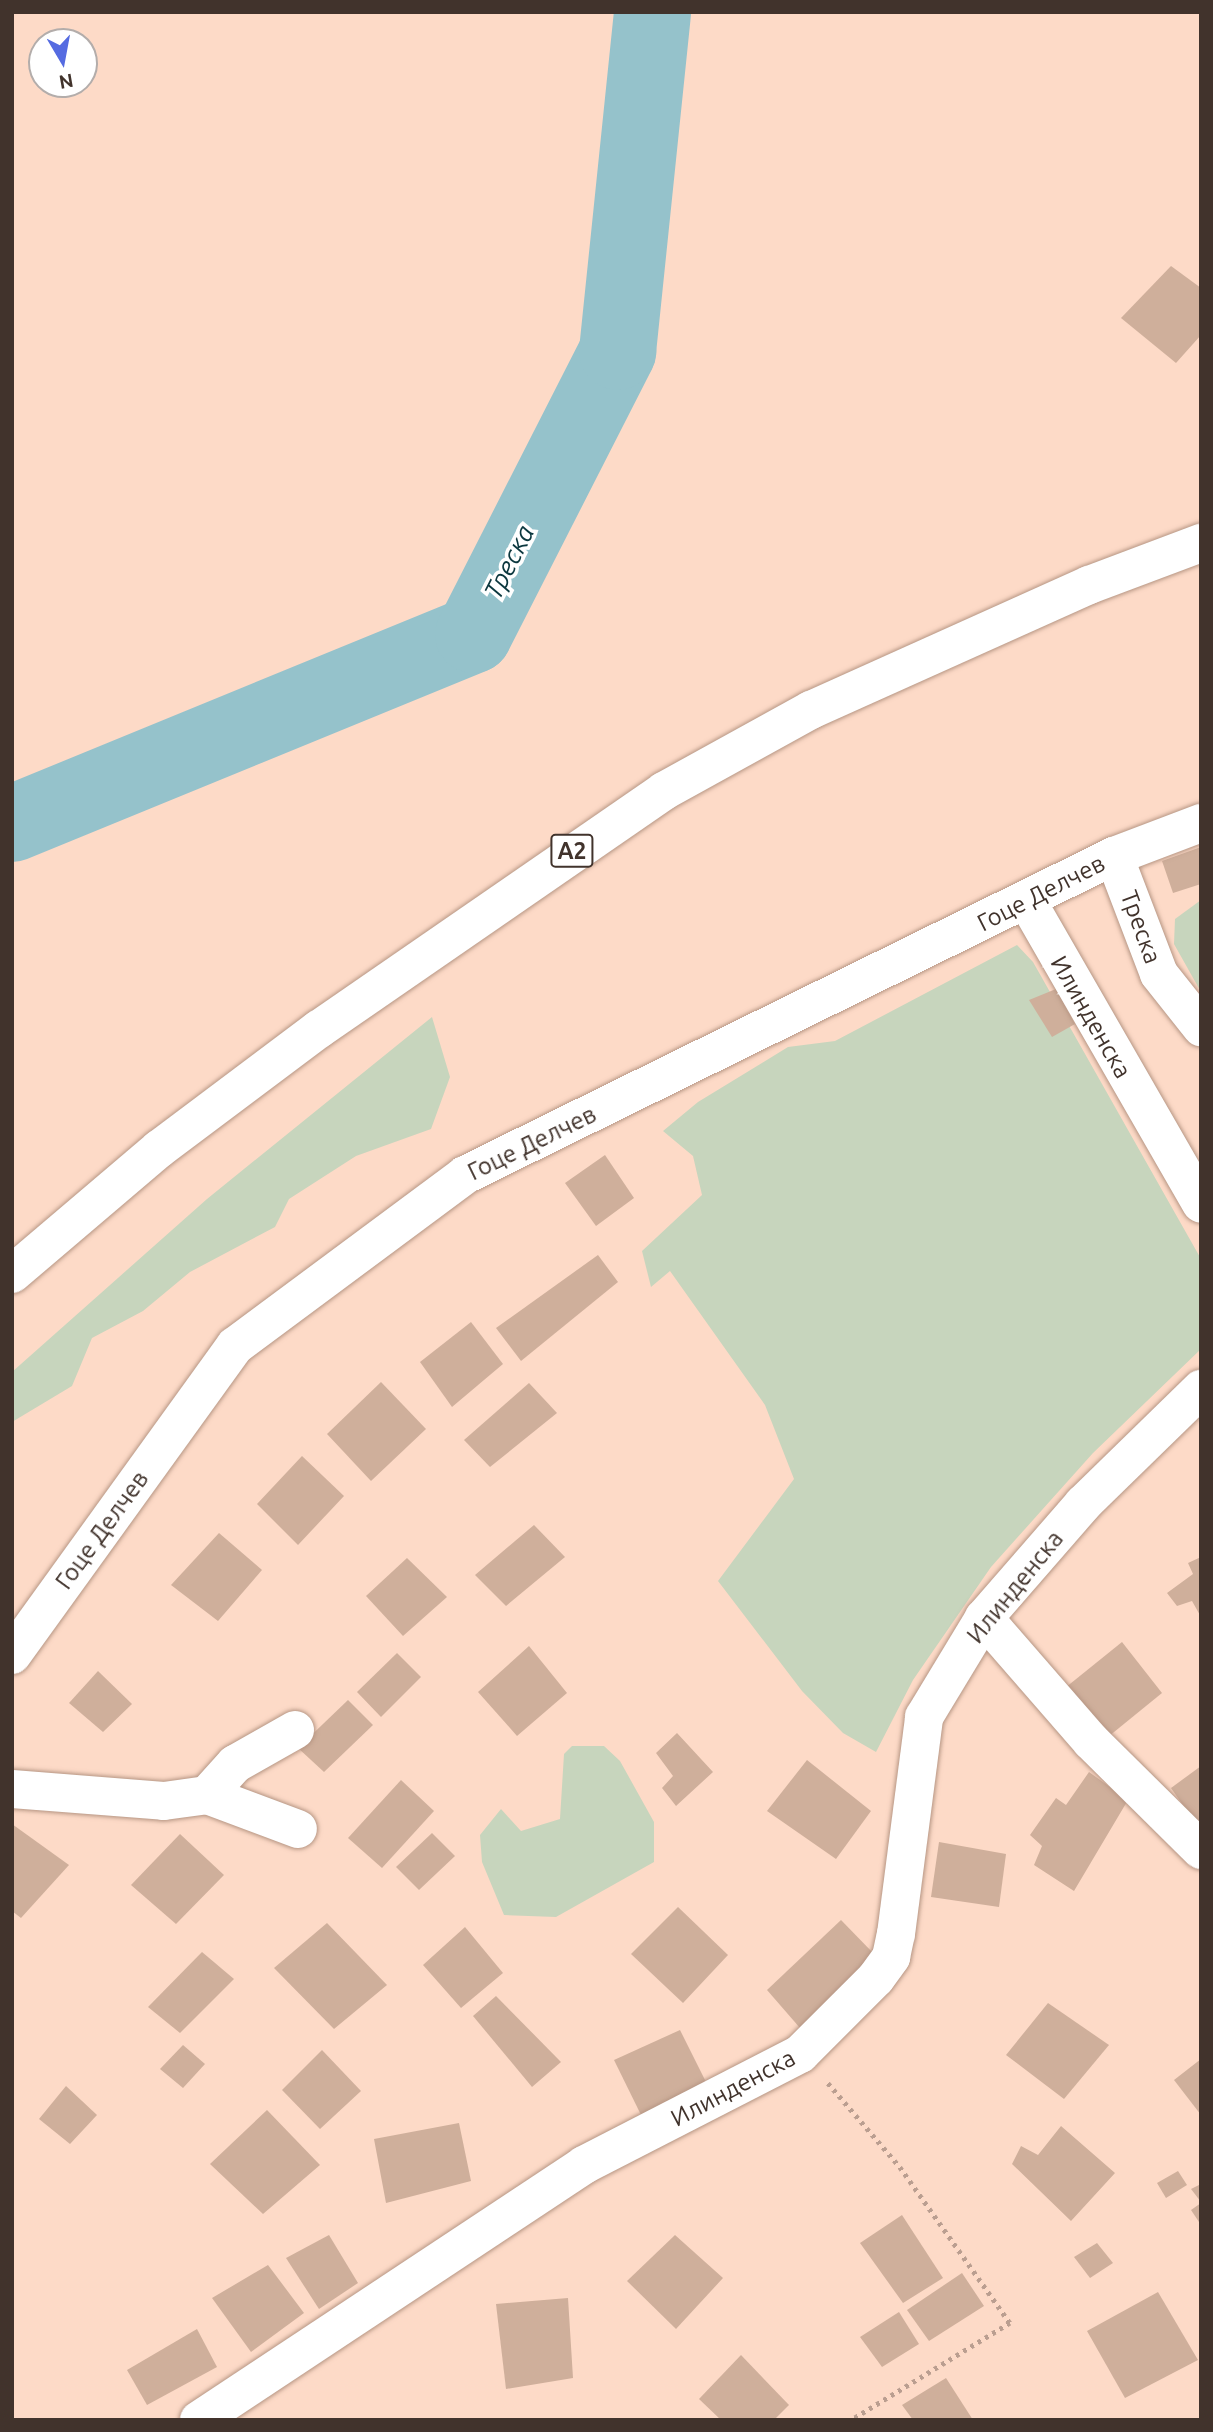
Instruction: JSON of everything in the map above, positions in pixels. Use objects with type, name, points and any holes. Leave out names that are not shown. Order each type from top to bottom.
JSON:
[{"type":"street","name":"A2","points":[[12,1274],[159,1149],[319,1029],[664,790],[811,710],[1089,585],[1201,543]]},
{"type":"street","name":"Гоце Делчев","points":[[12,1654],[235,1346],[465,1175],[1114,856],[1201,823]]},
{"type":"street","name":"Треска","points":[[1114,856],[1158,974],[1201,1027]]},
{"type":"street","name":"Илинденска","points":[[1027,901],[1201,1203]]},
{"type":"street","name":"Илинденска","points":[[199,2420],[584,2165],[800,2054],[891,1958],[924,1717],[985,1618],[1083,1504],[1201,1389]]},
{"type":"street","points":[[985,1618],[1091,1741],[1201,1850]]},
{"type":"street","points":[[207,1795],[235,1764],[295,1730]]},
{"type":"street","points":[[12,1789],[164,1801],[207,1795],[298,1829]]},
{"type":"path","points":[[800,2054],[891,2156],[1010,2323],[852,2420]]},
{"type":"green space","points":[[1201,900],[1201,992],[1174,944],[1175,919]]},
{"type":"green space","points":[[1017,945],[1033,962],[1201,1259],[1201,1349],[1093,1453],[991,1567],[913,1680],[876,1752],[843,1733],[802,1691],[718,1581],[794,1479],[765,1405],[670,1271],[651,1287],[642,1251],[702,1195],[693,1156],[663,1131],[698,1102],[788,1047],[835,1041]]},
{"type":"green space","points":[[432,1017],[450,1077],[431,1129],[356,1156],[289,1199],[275,1227],[190,1272],[143,1311],[92,1338],[72,1386],[12,1422],[12,1372],[207,1199]]},
{"type":"green space","points":[[572,1746],[604,1746],[620,1761],[654,1822],[654,1862],[556,1917],[504,1915],[482,1862],[480,1835],[501,1809],[521,1831],[560,1819],[564,1754]]},
{"type":"building","points":[[1171,266],[1201,288],[1201,335],[1176,363],[1121,318]]},
{"type":"building","points":[[1201,847],[1201,884],[1173,893],[1162,861]]},
{"type":"building","points":[[1056,989],[1075,1024],[1052,1037],[1029,1000]]},
{"type":"building","points":[[605,1155],[634,1198],[596,1226],[565,1183]]},
{"type":"building","points":[[598,1255],[618,1282],[521,1361],[496,1328]]},
{"type":"building","points":[[471,1322],[503,1364],[452,1407],[420,1362]]},
{"type":"building","points":[[381,1382],[426,1429],[371,1481],[327,1434]]},
{"type":"building","points":[[529,1383],[557,1413],[490,1467],[464,1440]]},
{"type":"building","points":[[302,1456],[344,1496],[298,1545],[257,1504]]},
{"type":"building","points":[[534,1525],[565,1557],[506,1606],[475,1575]]},
{"type":"building","points":[[219,1533],[262,1570],[218,1621],[171,1585]]},
{"type":"building","points":[[1201,1557],[1201,1617],[1192,1601],[1177,1606],[1167,1593],[1193,1574],[1188,1563]]},
{"type":"building","points":[[407,1558],[447,1597],[403,1636],[366,1596]]},
{"type":"building","points":[[1122,1642],[1162,1693],[1103,1741],[1060,1692]]},
{"type":"building","points":[[529,1646],[567,1693],[517,1736],[478,1692]]},
{"type":"building","points":[[397,1653],[421,1677],[381,1717],[357,1692]]},
{"type":"building","points":[[98,1671],[132,1704],[103,1732],[69,1703]]},
{"type":"building","points":[[348,1700],[373,1725],[324,1772],[298,1748]]},
{"type":"building","points":[[677,1733],[713,1772],[676,1806],[662,1788],[673,1776],[656,1753]]},
{"type":"building","points":[[807,1760],[871,1811],[836,1859],[767,1811]]},
{"type":"building","points":[[1201,1766],[1201,1831],[1171,1788]]},
{"type":"building","points":[[1089,1772],[1128,1800],[1074,1891],[1034,1865],[1042,1846],[1030,1835],[1056,1798],[1066,1805]]},
{"type":"building","points":[[401,1780],[434,1811],[382,1868],[348,1838]]},
{"type":"building","points":[[12,1824],[69,1865],[21,1918],[12,1911]]},
{"type":"building","points":[[432,1833],[455,1856],[419,1890],[396,1867]]},
{"type":"building","points":[[180,1834],[224,1875],[176,1924],[131,1885]]},
{"type":"building","points":[[939,1842],[1006,1854],[999,1907],[931,1897]]},
{"type":"building","points":[[678,1907],[728,1955],[683,2003],[631,1954]]},
{"type":"building","points":[[841,1920],[876,1956],[800,2028],[767,1990]]},
{"type":"building","points":[[327,1923],[387,1985],[334,2029],[274,1968]]},
{"type":"building","points":[[465,1927],[503,1973],[461,2008],[423,1965]]},
{"type":"building","points":[[202,1952],[234,1979],[180,2033],[148,2007]]},
{"type":"building","points":[[496,1996],[561,2062],[532,2087],[473,2016]]},
{"type":"building","points":[[1048,2003],[1109,2045],[1064,2099],[1006,2055]]},
{"type":"building","points":[[680,2030],[707,2084],[643,2119],[614,2060]]},
{"type":"building","points":[[183,2045],[205,2064],[183,2088],[160,2069]]},
{"type":"building","points":[[322,2050],[361,2091],[320,2129],[282,2090]]},
{"type":"building","points":[[1201,2059],[1201,2115],[1174,2080]]},
{"type":"building","points":[[66,2086],[97,2115],[70,2144],[39,2119]]},
{"type":"building","points":[[267,2110],[320,2165],[263,2214],[210,2164]]},
{"type":"building","points":[[459,2123],[471,2181],[386,2203],[374,2139]]},
{"type":"building","points":[[1061,2126],[1115,2173],[1071,2221],[1012,2164],[1021,2146],[1038,2155]]},
{"type":"building","points":[[1178,2171],[1187,2185],[1166,2198],[1157,2183]]},
{"type":"building","points":[[1201,2184],[1201,2202],[1191,2189]]},
{"type":"building","points":[[1201,2203],[1201,2225],[1191,2210]]},
{"type":"building","points":[[902,2215],[943,2278],[903,2303],[860,2243]]},
{"type":"building","points":[[329,2235],[358,2283],[319,2309],[286,2258]]},
{"type":"building","points":[[675,2235],[723,2278],[676,2329],[627,2281]]},
{"type":"building","points":[[1097,2243],[1113,2263],[1090,2278],[1074,2257]]},
{"type":"building","points":[[268,2265],[304,2313],[251,2352],[212,2298]]},
{"type":"building","points":[[962,2273],[984,2306],[929,2341],[907,2310]]},
{"type":"building","points":[[1158,2292],[1198,2360],[1125,2398],[1087,2331]]},
{"type":"building","points":[[568,2298],[573,2378],[506,2389],[496,2304]]},
{"type":"building","points":[[899,2312],[919,2344],[882,2367],[860,2337]]},
{"type":"building","points":[[197,2329],[217,2367],[147,2405],[127,2370]]},
{"type":"building","points":[[741,2355],[789,2405],[774,2420],[721,2420],[699,2399]]},
{"type":"building","points":[[946,2378],[973,2420],[913,2420],[902,2405]]},
{"type":"waterway","name":"Треска","points":[[12,823],[473,634],[617,351],[652,12]]}]
